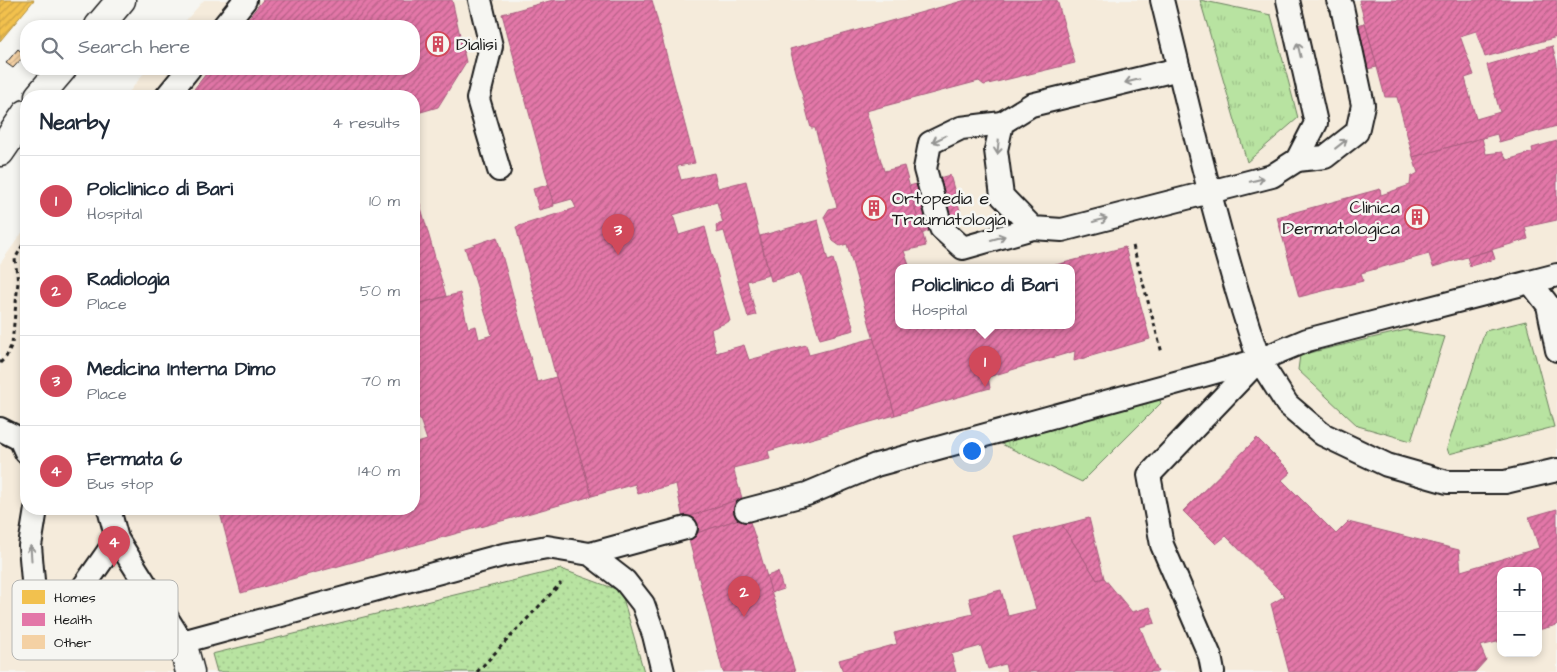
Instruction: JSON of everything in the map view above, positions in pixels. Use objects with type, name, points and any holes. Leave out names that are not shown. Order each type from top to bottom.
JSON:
[{"type":"street","points":[[103,20],[121,0]]},
{"type":"street","points":[[44,90],[57,75]]},
{"type":"street","points":[[0,152],[20,123]]},
{"type":"street","points":[[182,642],[190,672]]},
{"type":"lane","points":[[229,20],[245,0]]},
{"type":"lane","points":[[480,0],[491,46],[478,100],[498,170]]},
{"type":"lane","points":[[1162,0],[1241,308],[1259,360],[1287,404],[1322,434],[1387,464],[1447,482],[1505,482],[1557,470]]},
{"type":"lane","points":[[1288,0],[1316,123],[1297,160]]},
{"type":"lane","points":[[1179,69],[1031,105],[1002,123],[961,128],[930,143],[925,169],[941,228],[963,248],[1033,228],[1062,230],[1272,176],[1297,160],[1325,157],[1357,132],[1363,105],[1342,7],[1338,0]]},
{"type":"lane","points":[[172,90],[184,75]]},
{"type":"lane","points":[[1002,123],[996,150],[1002,196],[1033,228]]},
{"type":"lane","points":[[746,510],[807,494],[876,465],[1259,360],[1307,340],[1557,275]]},
{"type":"lane","points":[[1532,283],[1548,305],[1557,350]]},
{"type":"lane","points":[[1213,672],[1210,656],[1162,545],[1149,475],[1259,360]]},
{"type":"lane","points":[[0,429],[20,439]]},
{"type":"lane","points":[[33,580],[30,546],[35,515]]},
{"type":"lane","points":[[111,515],[118,539],[143,580]]},
{"type":"lane","points":[[178,636],[182,642],[503,555],[547,547],[590,554],[686,528]]},
{"type":"lane","points":[[89,580],[118,539]]},
{"type":"lane","points":[[590,554],[625,581],[643,604],[654,635],[663,672]]},
{"type":"path","points":[[1131,239],[1164,359]]},
{"type":"path","points":[[0,363],[6,357],[12,344],[18,282],[15,259],[20,250]]},
{"type":"path","points":[[477,672],[590,554]]},
{"type":"shaded area","points":[[204,0],[1557,0],[1557,672],[0,672],[0,264],[20,236],[20,515],[420,515],[420,90],[131,90],[142,75],[420,75],[420,20],[186,20]]},
{"type":"green space","points":[[1200,0],[1271,15],[1298,118],[1247,162]]},
{"type":"green space","points":[[1526,321],[1554,427],[1449,454],[1447,448],[1485,331]]},
{"type":"green space","points":[[1406,330],[1445,337],[1411,441],[1358,426],[1298,370],[1300,355]]},
{"type":"green space","points":[[1159,398],[1161,403],[1082,482],[997,442]]},
{"type":"green space","points":[[561,569],[621,591],[644,672],[217,672],[212,654]]},
{"type":"building: Homes","points":[[0,0],[34,0],[0,41]]},
{"type":"building: Health","name":"Dialisi","points":[[263,0],[452,0],[466,62],[438,107],[420,112],[420,90],[194,89],[205,75],[420,75],[420,20],[247,20]]},
{"type":"building: Health","points":[[553,0],[652,0],[695,163],[677,166],[681,180],[714,173],[718,188],[746,181],[769,275],[747,281],[756,315],[748,317],[724,231],[717,233],[716,225],[723,223],[717,202],[673,215],[679,235],[705,227],[730,321],[711,329],[716,353],[744,345],[749,360],[806,345],[809,355],[874,338],[895,415],[768,451],[770,459],[733,468],[742,498],[683,519],[676,484],[638,494],[635,484],[592,496],[556,377],[516,227],[576,208],[572,199],[554,204],[502,14]]},
{"type":"building: Health","name":"Ortopedia e Traumatologia","points":[[966,0],[1057,0],[1075,63],[984,85],[979,81],[866,111],[884,171],[904,166],[926,246],[904,251],[909,264],[895,264],[895,329],[1075,329],[1075,264],[1060,264],[1125,247],[1150,339],[1074,361],[1075,351],[988,377],[990,388],[895,415],[847,244],[840,246],[833,241],[824,217],[829,209],[837,207],[815,128],[811,128],[790,49]]},
{"type":"building: Health","points":[[1359,0],[1557,0],[1557,37],[1485,57],[1476,31],[1460,36],[1474,75],[1465,78],[1476,119],[1500,112],[1487,65],[1552,46],[1557,63],[1557,126],[1499,142],[1497,134],[1413,157],[1397,97],[1385,97]]},
{"type":"building: Health","points":[[1365,23],[1377,67],[1362,70],[1350,27]]},
{"type":"building: Health","name":"Clinica Dermatologica","points":[[1482,138],[1486,154],[1502,152],[1507,160],[1533,152],[1532,148],[1557,141],[1557,220],[1525,227],[1528,239],[1433,267],[1429,254],[1361,273],[1363,281],[1299,297],[1277,217],[1380,189],[1381,195],[1410,185],[1411,177],[1418,173],[1413,157]]},
{"type":"building: Health","points":[[950,175],[961,214],[922,234],[909,186]]},
{"type":"building: Health","points":[[548,185],[554,206],[539,210],[533,189]]},
{"type":"building: Health","points":[[420,204],[446,296],[420,303]]},
{"type":"building: Health","points":[[818,220],[828,261],[833,259],[854,330],[820,339],[800,273],[771,281],[760,236]]},
{"type":"building: Health","points":[[497,237],[537,382],[556,377],[592,496],[241,593],[221,515],[420,515],[420,442],[427,440],[420,420],[420,303],[460,293],[468,328],[476,326],[479,339],[492,335],[465,248]]},
{"type":"building: Health","points":[[1492,250],[1495,259],[1470,266],[1467,257]]},
{"type":"building: Health","points":[[1257,438],[1291,472],[1282,480],[1336,534],[1348,522],[1459,550],[1461,571],[1539,548],[1529,517],[1557,509],[1557,625],[1542,629],[1542,567],[1497,567],[1497,642],[1480,646],[1486,660],[1475,672],[1289,672],[1271,604],[1285,596],[1226,536],[1216,544],[1183,511]]},
{"type":"building: Health","points":[[742,498],[748,516],[688,536],[683,519]]},
{"type":"building: Health","points":[[748,516],[795,672],[723,672],[688,536]]},
{"type":"building: Health","points":[[1089,518],[1104,578],[1097,580],[1062,525]]},
{"type":"building: Health","points":[[1062,525],[1097,580],[1104,578],[1132,612],[1150,607],[1155,623],[1140,627],[1158,672],[1007,672],[1005,664],[988,669],[981,646],[951,654],[956,672],[843,672],[839,660],[897,644],[894,633],[973,614],[969,598],[1001,590],[1008,616],[1036,609],[1015,537]]},
{"type":"building: Health","points":[[778,572],[783,589],[771,593],[767,576]]},
{"type":"building: Other","points":[[18,49],[20,51],[20,60],[13,68],[6,63]]},
{"type":"place","name":"Dialisi","points":[[438,44]]},
{"type":"place","name":"Ortopedia e Traumatologia","points":[[874,208]]},
{"type":"place","name":"Clinica Dermatologica","points":[[1417,217]]},
{"type":"place","name":"Medicina Interna Dimo","points":[[618,255]]},
{"type":"place","name":"Policlinico di Bari","points":[[985,387]]},
{"type":"place","name":"Fermata 6","points":[[114,567]]},
{"type":"place","name":"Radiologia","points":[[744,617]]}]
